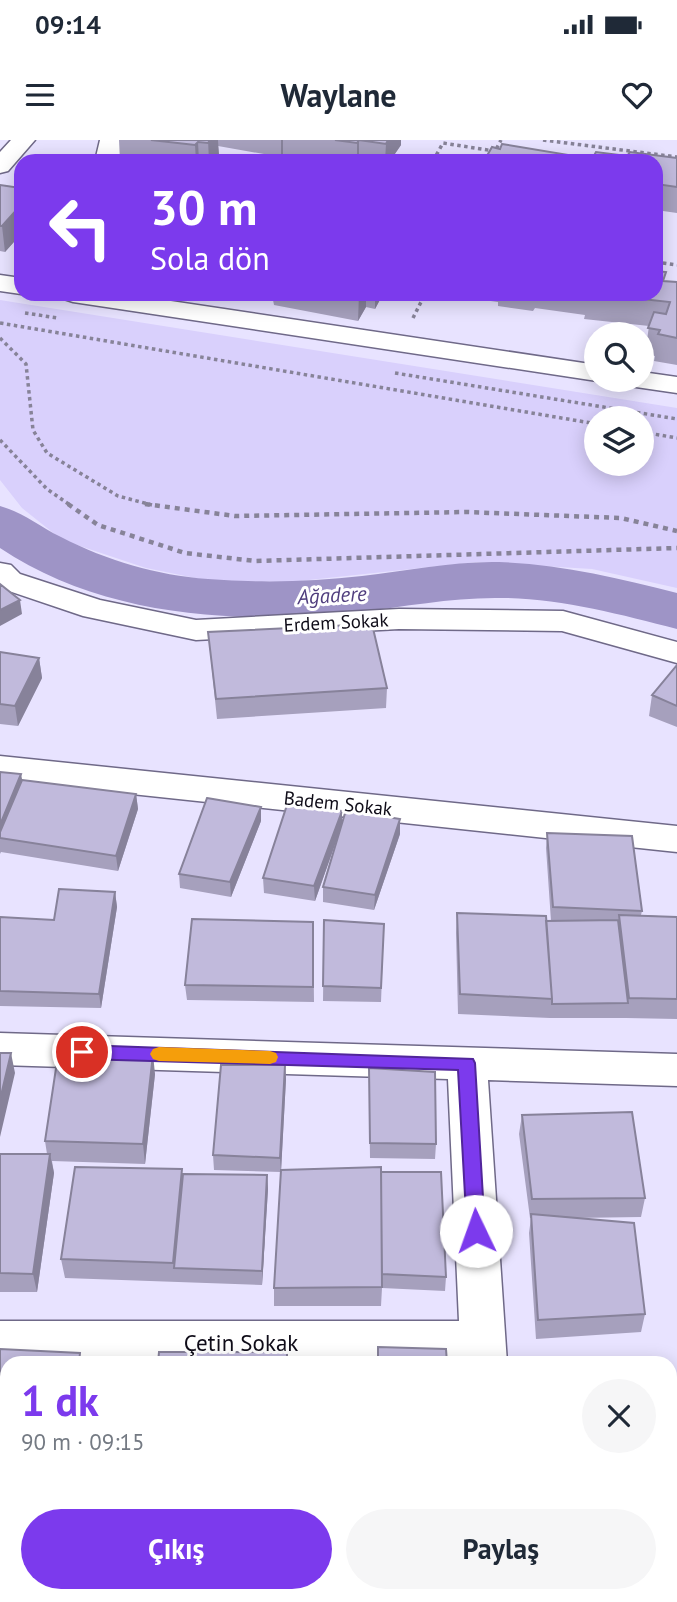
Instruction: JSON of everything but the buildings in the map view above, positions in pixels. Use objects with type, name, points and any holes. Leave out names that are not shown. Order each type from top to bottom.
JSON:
[{"type":"street","points":[[0,166],[24,140]]},
{"type":"street","points":[[119,301],[584,371]]},
{"type":"street","points":[[654,382],[677,385]]},
{"type":"street","name":"Erdem Sokak","points":[[0,572],[9,581],[94,609],[196,630],[398,619],[563,621],[677,653]]},
{"type":"street","name":"Badem Sokak","points":[[0,768],[677,839]]},
{"type":"street","points":[[0,1049],[677,1070]]},
{"type":"street","points":[[467,1063],[483,1353]]},
{"type":"street","name":"Çetin Sokak","points":[[0,1341],[105,1352],[483,1353]]},
{"type":"path","points":[[437,154],[443,143],[495,152],[500,140]]},
{"type":"path","points":[[542,140],[653,154]]},
{"type":"path","points":[[0,323],[584,422]]},
{"type":"path","points":[[0,338],[26,364],[33,430],[47,453],[118,496],[158,507],[235,516],[492,513],[621,518],[677,531]]},
{"type":"path","points":[[654,434],[677,438]]},
{"type":"path","points":[[0,440],[47,489],[98,525],[185,552],[255,561],[414,554],[677,548]]},
{"type":"shaded area","points":[[0,300],[677,408],[677,588],[592,569],[477,562],[290,582],[210,581],[146,568],[62,540],[22,508],[0,480]]},
{"type":"waterway","name":"Ağadere","points":[[0,523],[37,548],[77,567],[119,581],[206,597],[296,599],[499,580],[567,587],[677,611]]},
{"type":"slow traffic","points":[[159,1054],[270,1057]]},
{"type":"route","points":[[82,1052],[467,1063],[476,1231]]}]
